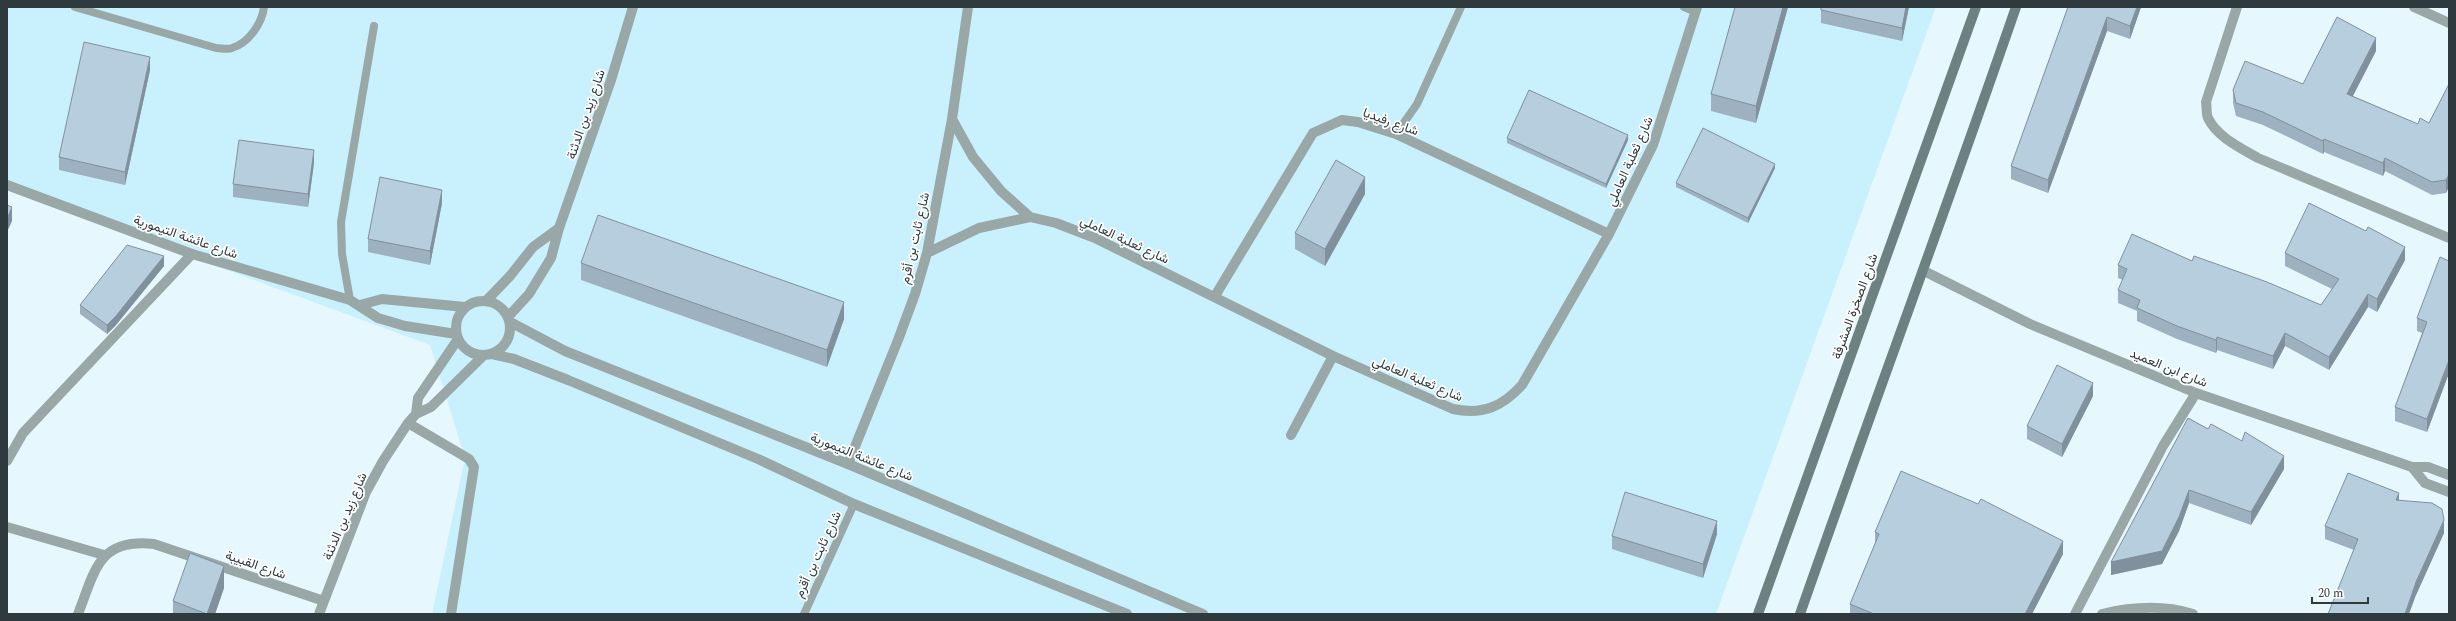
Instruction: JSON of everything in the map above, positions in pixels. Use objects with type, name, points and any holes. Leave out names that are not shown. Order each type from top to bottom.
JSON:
[{"type":"main road","name":"شارع الصخرة المشرفة","points":[[1758,613],[1976,7]]},
{"type":"main road","points":[[1800,614],[1876,399],[1924,271],[2016,7]]},
{"type":"street","name":"شارع زيد بن الدثنة","points":[[509,320],[529,294],[551,258],[559,228],[611,80],[633,7]]},
{"type":"street","name":"شارع ثابت بن أقرم","points":[[848,464],[902,327],[927,253],[952,119],[968,7]]},
{"type":"street","points":[[2237,7],[2206,102],[2208,118],[2218,131],[2233,144],[2258,158],[2449,238]]},
{"type":"street","points":[[2414,7],[2449,23]]},
{"type":"street","name":"شارع ثعلبة العاملي","points":[[927,253],[979,228],[1030,217],[1056,223],[1095,238],[1333,356],[1453,409],[1471,413],[1493,407],[1511,397],[1522,385],[1609,234],[1653,145],[1697,9]]},
{"type":"street","name":"شارع ثعلبة العاملي","points":[[952,119],[973,157],[1001,191],[1030,217]]},
{"type":"street","name":"شارع رفيديا","points":[[1214,296],[1313,133],[1342,120],[1358,122],[1396,134],[1609,234]]},
{"type":"street","name":"شارع عائشة التيمورية","points":[[7,184],[192,254],[350,300],[360,305],[378,318],[457,337]]},
{"type":"street","points":[[487,300],[510,276],[533,247],[559,228]]},
{"type":"street","points":[[7,461],[23,433],[192,254]]},
{"type":"street","name":"شارع ابن العميد","points":[[1924,271],[2030,324],[2196,393],[2412,467],[2428,467],[2449,474]]},
{"type":"street","points":[[360,305],[382,299],[466,307]]},
{"type":"street","points":[[488,355],[504,347],[510,336],[509,320],[500,306],[487,300],[475,301],[459,314],[456,324],[457,337],[464,348],[473,354],[514,359],[575,383],[758,459],[854,504],[1127,614]]},
{"type":"street","name":"شارع عائشة التيمورية","points":[[509,320],[565,351],[848,464],[1203,614]]},
{"type":"street","name":"شارع زيد بن الدثنة","points":[[416,414],[418,398],[457,337]]},
{"type":"street","name":"شارع زيد بن الدثنة","points":[[319,614],[366,492],[408,423],[416,414],[431,407],[488,355]]},
{"type":"street","points":[[1291,435],[1333,356]]},
{"type":"street","points":[[2075,614],[2160,453],[2196,393]]},
{"type":"street","points":[[408,423],[469,459],[474,467],[451,614]]},
{"type":"street","points":[[2412,467],[2424,483],[2449,492]]},
{"type":"street","points":[[7,528],[104,555],[78,614]]},
{"type":"street","name":"شارع القبيبة","points":[[104,555],[121,545],[138,542],[154,544],[324,601]]},
{"type":"street","points":[[2102,614],[2123,609],[2150,608],[2193,614]]},
{"type":"lane","points":[[75,7],[216,48],[232,48],[244,42],[254,32],[264,7]]},
{"type":"lane","points":[[1396,134],[1417,104],[1461,7]]},
{"type":"lane","points":[[1684,7],[1697,9]]},
{"type":"lane","points":[[350,300],[342,254],[341,222],[374,26]]},
{"type":"lane","name":"شارع ثابت بن أقرم","points":[[804,614],[854,504]]},
{"type":"shaded area","points":[[7,7],[1936,7],[1716,614],[432,614],[465,458],[430,345],[7,189]]},
{"type":"building","points":[[1735,7],[1783,7],[1756,106],[1711,94]]},
{"type":"building","points":[[1821,7],[1906,7],[1902,28],[1821,10]]},
{"type":"building","points":[[2068,7],[2137,7],[2130,26],[2107,17],[2048,180],[2011,166]]},
{"type":"building","points":[[2337,17],[2376,38],[2347,94],[2418,124],[2420,118],[2429,123],[2449,84],[2449,174],[2446,180],[2432,182],[2385,158],[2383,163],[2324,139],[2323,141],[2263,112],[2236,103],[2233,90],[2245,61],[2303,84]]},
{"type":"building","points":[[84,42],[150,57],[125,172],[59,157]]},
{"type":"building","points":[[1529,90],[1628,135],[1606,184],[1507,138]]},
{"type":"building","points":[[1703,128],[1775,164],[1748,218],[1676,183]]},
{"type":"building","points":[[239,140],[314,150],[308,194],[233,184]]},
{"type":"building","points":[[1336,160],[1365,177],[1325,249],[1295,233]]},
{"type":"building","points":[[380,177],[442,190],[430,251],[368,239]]},
{"type":"building","points":[[2309,203],[2366,231],[2368,227],[2405,247],[2377,299],[2368,294],[2329,357],[2285,333],[2273,356],[2217,337],[2216,340],[2177,326],[2137,308],[2140,300],[2118,290],[2127,269],[2118,265],[2132,234],[2192,261],[2194,256],[2267,282],[2321,305],[2339,279],[2285,253]]},
{"type":"building","points":[[7,205],[12,207],[7,219]]},
{"type":"building","points":[[598,215],[844,302],[827,350],[581,263]]},
{"type":"building","points":[[127,245],[164,256],[116,316],[107,325],[80,305]]},
{"type":"building","points":[[2440,257],[2449,261],[2449,360],[2427,419],[2395,407],[2427,322],[2417,318]]},
{"type":"building","points":[[2057,365],[2093,383],[2062,444],[2027,426]]},
{"type":"building","points":[[2188,418],[2208,429],[2211,424],[2242,441],[2245,432],[2284,456],[2251,512],[2189,490],[2179,517],[2162,551],[2111,562]]},
{"type":"building","points":[[1901,471],[1978,504],[1981,499],[2063,541],[2025,614],[1874,614],[1850,604],[1879,534],[1875,532]]},
{"type":"building","points":[[2348,473],[2399,493],[2396,500],[2432,503],[2442,509],[2444,520],[2416,582],[2405,614],[2328,614],[2358,539],[2325,526]]},
{"type":"building","points":[[1625,492],[1717,521],[1703,564],[1612,536]]},
{"type":"building","points":[[190,553],[224,566],[207,614],[173,601]]}]
